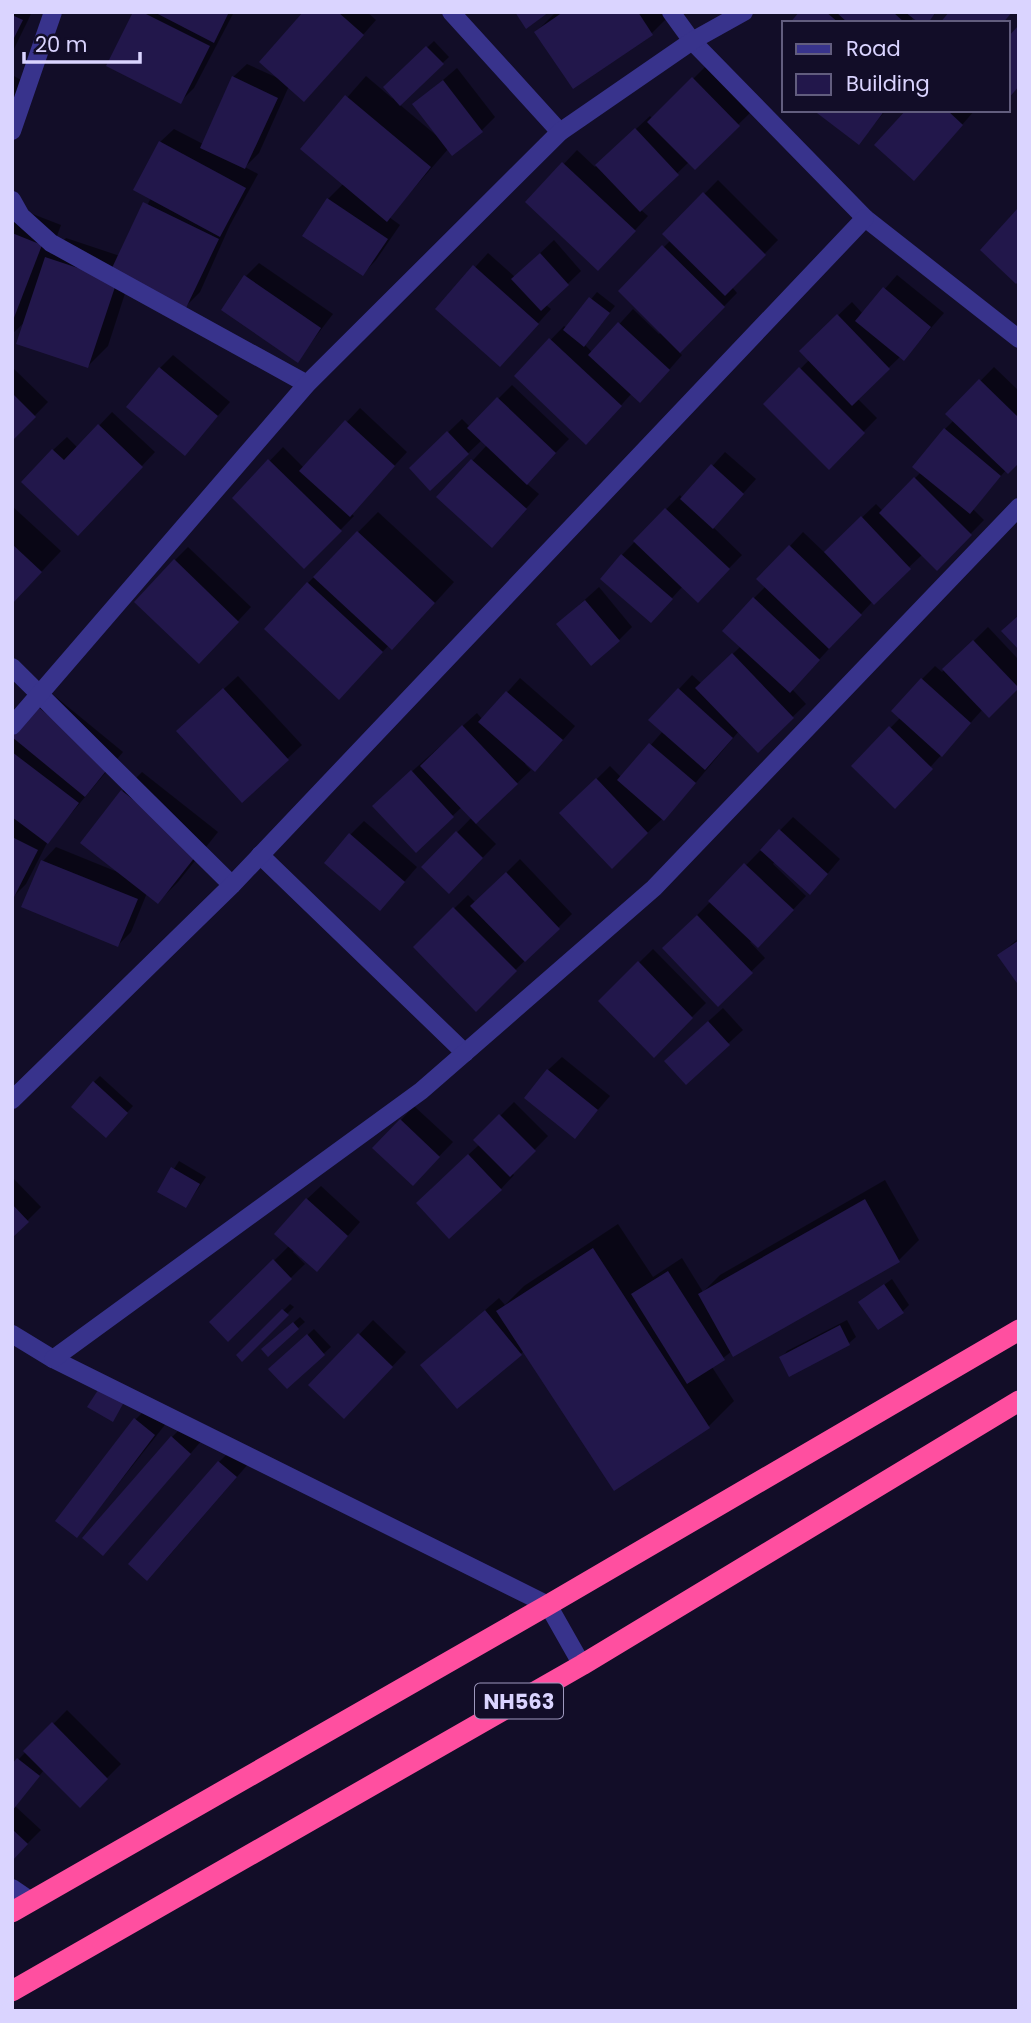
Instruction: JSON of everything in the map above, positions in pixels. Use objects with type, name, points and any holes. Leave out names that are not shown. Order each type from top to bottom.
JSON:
[{"type":"highway","name":"NH563","points":[[12,1912],[548,1605],[1019,1330]]},
{"type":"highway","name":"NH563","points":[[12,1991],[582,1665],[1019,1401]]},
{"type":"street","points":[[12,131],[53,12]]},
{"type":"street","points":[[451,12],[560,132]]},
{"type":"street","points":[[671,12],[692,41],[865,218],[1019,339]]},
{"type":"street","points":[[12,726],[307,384],[560,132],[692,41],[744,12]]},
{"type":"street","points":[[12,200],[22,216],[51,243],[307,384]]},
{"type":"street","points":[[12,1100],[232,885],[865,218]]},
{"type":"street","points":[[53,1359],[421,1091],[653,888],[1019,507]]},
{"type":"street","points":[[12,667],[232,885]]},
{"type":"street","points":[[260,855],[465,1053]]},
{"type":"street","points":[[12,1334],[53,1359],[548,1605],[582,1665]]},
{"type":"street","points":[[12,1888],[31,1901]]},
{"type":"building","points":[[133,12],[142,12],[210,46],[181,104],[106,66]]},
{"type":"building","points":[[154,12],[229,12],[214,43]]},
{"type":"building","points":[[303,12],[338,12],[364,35],[304,102],[259,62]]},
{"type":"building","points":[[515,12],[549,12],[526,29]]},
{"type":"building","points":[[563,12],[638,12],[653,35],[573,89],[534,32]]},
{"type":"building","points":[[799,12],[826,12],[837,21],[792,21]]},
{"type":"building","points":[[836,12],[893,12],[903,21],[846,21]]},
{"type":"building","points":[[905,12],[936,12],[929,21],[916,21]]},
{"type":"building","points":[[949,12],[1012,12],[1005,21],[942,21]]},
{"type":"building","points":[[12,15],[23,20],[12,42]]},
{"type":"building","points":[[1019,25],[1019,86],[1010,97],[1010,35]]},
{"type":"building","points":[[426,46],[444,64],[400,106],[383,87]]},
{"type":"building","points":[[232,76],[278,98],[245,169],[200,148]]},
{"type":"building","points":[[692,77],[740,126],[695,170],[647,122]]},
{"type":"building","points":[[443,80],[483,132],[452,156],[412,104]]},
{"type":"building","points":[[345,95],[431,167],[387,222],[300,149]]},
{"type":"building","points":[[818,112],[884,112],[859,145]]},
{"type":"building","points":[[904,112],[949,112],[963,125],[914,181],[874,145]]},
{"type":"building","points":[[635,128],[679,175],[640,212],[595,165]]},
{"type":"building","points":[[159,141],[246,188],[220,237],[133,190]]},
{"type":"building","points":[[562,162],[636,231],[598,271],[525,202]]},
{"type":"building","points":[[703,192],[766,255],[725,296],[662,234]]},
{"type":"building","points":[[327,198],[388,239],[363,276],[302,236]]},
{"type":"building","points":[[143,202],[219,239],[186,308],[111,270]]},
{"type":"building","points":[[1019,207],[1019,281],[1016,284],[980,250]]},
{"type":"building","points":[[12,233],[42,245],[12,323]]},
{"type":"building","points":[[662,245],[725,307],[680,353],[618,291]]},
{"type":"building","points":[[540,253],[569,285],[541,311],[511,279]]},
{"type":"building","points":[[45,257],[117,281],[88,368],[16,344]]},
{"type":"building","points":[[473,265],[539,324],[500,367],[435,309]]},
{"type":"building","points":[[244,275],[321,328],[298,363],[221,310]]},
{"type":"building","points":[[883,287],[931,327],[904,361],[855,321]]},
{"type":"building","points":[[589,297],[610,313],[584,347],[563,330]]},
{"type":"building","points":[[837,314],[890,369],[852,406],[799,351]]},
{"type":"building","points":[[618,322],[670,370],[640,403],[588,355]]},
{"type":"building","points":[[549,338],[622,406],[586,445],[514,376]]},
{"type":"building","points":[[159,367],[218,416],[185,456],[126,407]]},
{"type":"building","points":[[799,367],[865,433],[829,470],[763,404]]},
{"type":"building","points":[[979,379],[1019,418],[1019,463],[1008,474],[945,414]]},
{"type":"building","points":[[12,393],[36,417],[12,441]]},
{"type":"building","points":[[497,397],[556,453],[527,485],[467,428]]},
{"type":"building","points":[[345,420],[395,466],[350,517],[299,471]]},
{"type":"building","points":[[98,424],[143,467],[78,536],[21,482],[52,449],[64,460]]},
{"type":"building","points":[[944,428],[1001,476],[970,514],[912,467]]},
{"type":"building","points":[[447,431],[469,454],[430,491],[409,468]]},
{"type":"building","points":[[268,459],[342,531],[304,569],[232,498]]},
{"type":"building","points":[[471,459],[527,509],[492,548],[436,497]]},
{"type":"building","points":[[711,464],[744,494],[713,529],[680,499]]},
{"type":"building","points":[[914,477],[972,535],[937,571],[879,513]]},
{"type":"building","points":[[665,508],[730,569],[698,603],[633,541]]},
{"type":"building","points":[[861,516],[911,569],[874,605],[824,552]]},
{"type":"building","points":[[357,531],[435,603],[392,650],[313,577]]},
{"type":"building","points":[[12,544],[42,572],[12,604]]},
{"type":"building","points":[[789,545],[862,615],[829,649],[756,579]]},
{"type":"building","points":[[621,554],[673,599],[651,623],[600,579]]},
{"type":"building","points":[[174,559],[239,622],[199,664],[134,602]]},
{"type":"building","points":[[307,582],[383,652],[339,700],[264,629]]},
{"type":"building","points":[[753,597],[820,660],[790,693],[722,631]]},
{"type":"building","points":[[585,600],[620,641],[591,666],[556,624]]},
{"type":"building","points":[[1019,615],[1019,650],[1001,631]]},
{"type":"building","points":[[973,640],[1019,688],[989,718],[942,669]]},
{"type":"building","points":[[732,653],[794,718],[758,753],[695,688]]},
{"type":"building","points":[[921,678],[971,723],[942,757],[891,711]]},
{"type":"building","points":[[223,688],[289,760],[242,803],[176,731]]},
{"type":"building","points":[[678,688],[733,738],[705,770],[648,720]]},
{"type":"building","points":[[506,691],[563,740],[535,772],[478,722]]},
{"type":"building","points":[[37,706],[110,766],[85,797],[12,737]]},
{"type":"building","points":[[462,725],[518,784],[476,824],[420,766]]},
{"type":"building","points":[[889,726],[933,769],[895,809],[851,766]]},
{"type":"building","points":[[649,743],[696,783],[664,821],[617,780]]},
{"type":"building","points":[[12,752],[79,803],[48,844],[12,817]]},
{"type":"building","points":[[411,770],[454,817],[416,853],[372,806]]},
{"type":"building","points":[[596,778],[648,833],[612,869],[559,813]]},
{"type":"building","points":[[121,790],[199,852],[158,904],[80,843]]},
{"type":"building","points":[[779,829],[828,874],[810,895],[760,850]]},
{"type":"building","points":[[456,831],[483,858],[449,894],[421,867]]},
{"type":"building","points":[[349,833],[405,882],[380,911],[324,863]]},
{"type":"building","points":[[12,837],[38,850],[12,901]]},
{"type":"building","points":[[41,860],[138,899],[118,947],[21,907]]},
{"type":"building","points":[[744,863],[794,910],[758,948],[708,901]]},
{"type":"building","points":[[506,872],[560,929],[525,962],[470,906]]},
{"type":"building","points":[[453,907],[517,971],[476,1012],[413,947]]},
{"type":"building","points":[[697,915],[753,973],[718,1007],[662,948]]},
{"type":"building","points":[[1019,940],[1019,986],[997,955]]},
{"type":"building","points":[[638,961],[693,1018],[654,1058],[598,1001]]},
{"type":"building","points":[[708,1021],[730,1045],[686,1085],[664,1061]]},
{"type":"building","points":[[547,1069],[598,1110],[575,1139],[524,1098]]},
{"type":"building","points":[[93,1081],[128,1113],[106,1138],[71,1107]]},
{"type":"building","points":[[499,1114],[536,1151],[510,1177],[473,1140]]},
{"type":"building","points":[[400,1119],[440,1157],[413,1186],[372,1148]]},
{"type":"building","points":[[468,1154],[502,1190],[449,1239],[416,1203]]},
{"type":"building","points":[[171,1167],[200,1184],[186,1208],[157,1192]]},
{"type":"building","points":[[306,1198],[348,1236],[317,1272],[274,1234]]},
{"type":"building","points":[[865,1199],[900,1262],[733,1357],[698,1294]]},
{"type":"building","points":[[12,1204],[29,1222],[12,1238]]},
{"type":"building","points":[[593,1248],[710,1428],[614,1491],[496,1311]]},
{"type":"building","points":[[273,1259],[292,1279],[228,1342],[209,1322]]},
{"type":"building","points":[[668,1271],[725,1360],[687,1384],[631,1294]]},
{"type":"building","points":[[884,1284],[904,1313],[878,1330],[858,1302]]},
{"type":"building","points":[[282,1309],[289,1315],[242,1362],[236,1355]]},
{"type":"building","points":[[485,1310],[522,1355],[457,1409],[420,1365]]},
{"type":"building","points":[[293,1322],[299,1329],[268,1357],[261,1349]]},
{"type":"building","points":[[840,1325],[850,1345],[789,1377],[779,1357]]},
{"type":"building","points":[[358,1333],[393,1367],[344,1419],[308,1385]]},
{"type":"building","points":[[307,1334],[325,1355],[287,1389],[268,1369]]},
{"type":"building","points":[[100,1387],[124,1402],[113,1422],[87,1407]]},
{"type":"building","points":[[134,1418],[155,1435],[77,1538],[55,1521]]},
{"type":"building","points":[[171,1436],[191,1454],[103,1556],[82,1538]]},
{"type":"building","points":[[218,1461],[237,1477],[147,1581],[128,1564]]},
{"type":"building","points":[[52,1722],[108,1779],[80,1808],[23,1751]]},
{"type":"building","points":[[17,1758],[40,1776],[12,1811],[12,1764]]},
{"type":"building","points":[[12,1829],[28,1844],[12,1861]]}]
